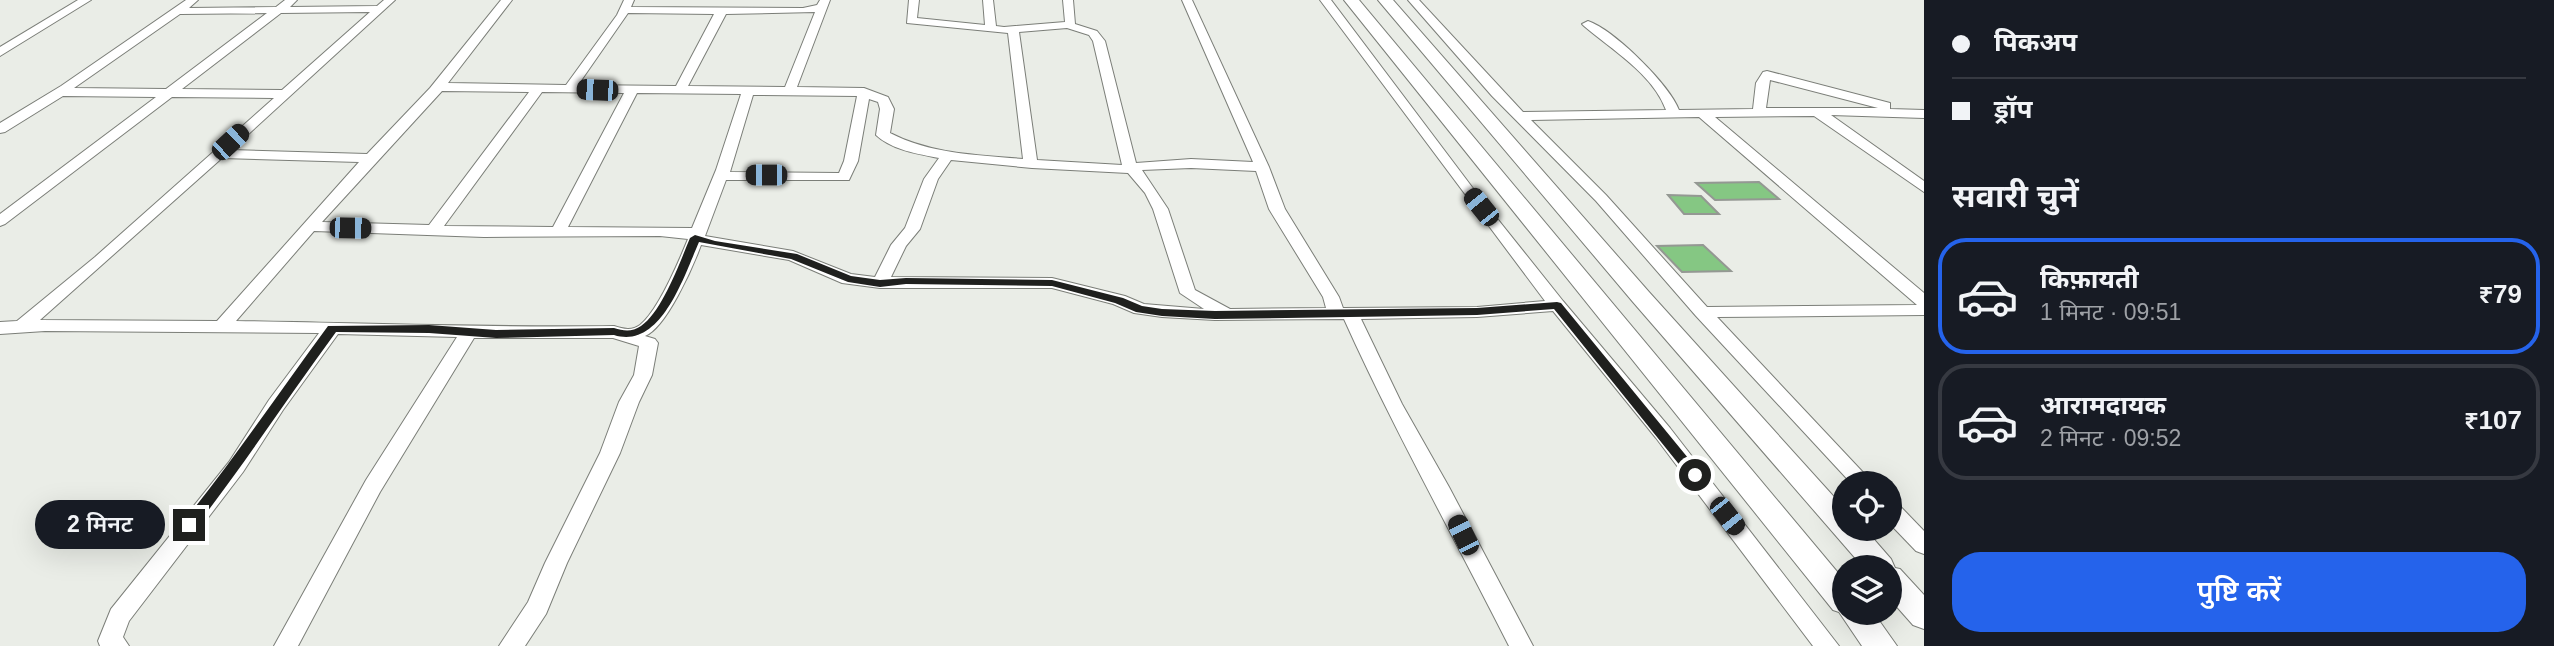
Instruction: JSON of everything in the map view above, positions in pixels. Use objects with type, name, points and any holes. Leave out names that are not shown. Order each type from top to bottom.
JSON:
[{"type":"street","points":[[0,52],[86,0]]},
{"type":"street","points":[[0,129],[193,0]]},
{"type":"street","points":[[221,328],[371,158],[438,88],[456,61],[507,0]]},
{"type":"street","points":[[914,0],[911,21],[991,29],[1068,25],[1093,33],[1099,41],[1130,167],[1144,178],[1153,192],[1170,234],[1188,293],[1227,315]]},
{"type":"street","points":[[988,0],[991,29]]},
{"type":"street","points":[[1068,0],[1071,21],[1068,25]]},
{"type":"street","points":[[1187,0],[1262,167],[1276,209],[1343,313],[1439,488],[1521,646]]},
{"type":"street","points":[[1325,0],[1557,305],[1663,433],[1827,646]]},
{"type":"street","points":[[1352,0],[1832,586]]},
{"type":"street","points":[[1385,0],[1641,297],[1832,512]]},
{"type":"street","points":[[1413,0],[1519,116],[1601,198],[1702,312],[1852,471]]},
{"type":"street","points":[[179,11],[286,4],[385,5]]},
{"type":"street","points":[[0,221],[286,4]]},
{"type":"street","points":[[569,89],[627,5],[803,11],[823,4]]},
{"type":"street","points":[[790,90],[823,4]]},
{"type":"street","points":[[21,327],[100,260],[385,5]]},
{"type":"street","points":[[680,90],[722,10]]},
{"type":"street","points":[[1588,24],[1657,85],[1672,103],[1674,113]]},
{"type":"street","points":[[1013,29],[1030,162]]},
{"type":"street","points":[[1759,112],[1762,83],[1767,75],[1832,90],[1904,113]]},
{"type":"street","points":[[438,88],[864,92],[883,100],[887,109],[883,135],[893,144],[948,154],[1120,170],[1130,167],[1203,164],[1262,167]]},
{"type":"street","points":[[434,229],[538,89]]},
{"type":"street","points":[[558,232],[632,90]]},
{"type":"street","points":[[626,335],[646,328],[670,295],[720,176],[748,91]]},
{"type":"street","points":[[59,92],[284,94]]},
{"type":"street","points":[[720,176],[844,177],[851,161],[864,92]]},
{"type":"street","points":[[1519,116],[1759,112],[1924,114]]},
{"type":"street","points":[[1702,113],[1924,302]]},
{"type":"street","points":[[1819,113],[1924,188]]},
{"type":"street","points":[[880,284],[899,245],[912,229],[931,179],[948,154]]},
{"type":"street","points":[[216,155],[371,158]]},
{"type":"street","points":[[310,226],[696,236],[713,244],[793,256],[848,279],[880,284],[906,281],[1052,283],[1119,300],[1140,309],[1227,315],[1477,312],[1557,305]]},
{"type":"street","points":[[1702,312],[1924,310]]},
{"type":"street","points":[[0,328],[45,325],[614,332],[649,343],[643,376],[538,607],[511,646]]},
{"type":"street","points":[[117,646],[110,640],[119,616],[236,467],[276,405],[332,329]]},
{"type":"street","points":[[286,646],[332,555],[376,479],[469,332]]},
{"type":"street","points":[[1902,522],[1924,545]]},
{"type":"street","points":[[1858,541],[1870,555]]},
{"type":"street","points":[[1902,591],[1924,616]]},
{"type":"street","points":[[1864,625],[1881,646]]},
{"type":"building","points":[[1759,182],[1779,199],[1715,200],[1696,183]]},
{"type":"building","points":[[1668,195],[1701,196],[1719,214],[1684,214]]},
{"type":"building","points":[[1703,245],[1731,271],[1682,272],[1657,246]]},
{"type":"route","points":[[189,525],[236,467],[276,405],[332,329],[429,329],[496,334],[614,332],[626,335],[646,328],[670,295],[684,269],[695,238],[713,244],[793,256],[848,279],[880,284],[906,281],[1052,283],[1119,300],[1140,309],[1162,312],[1215,315],[1477,312],[1557,305],[1695,475]]}]
